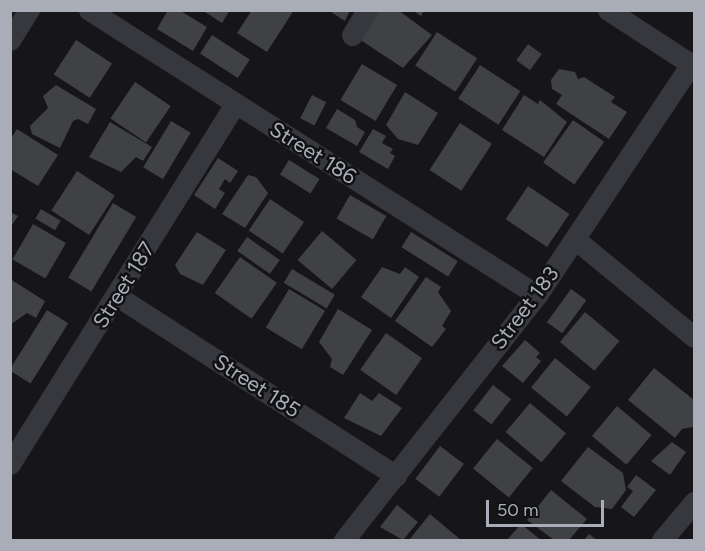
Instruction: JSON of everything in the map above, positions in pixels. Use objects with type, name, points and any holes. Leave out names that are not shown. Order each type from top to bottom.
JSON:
[{"type":"street","points":[[10,40],[29,10]]},
{"type":"street","name":"Street 186","points":[[89,10],[537,295]]},
{"type":"street","points":[[352,35],[367,10]]},
{"type":"street","points":[[608,10],[694,65]]},
{"type":"street","name":"Street 183","points":[[344,540],[537,295],[694,65]]},
{"type":"street","name":"Street 187","points":[[10,464],[235,104]]},
{"type":"street","points":[[575,239],[694,337]]},
{"type":"street","name":"Street 185","points":[[117,296],[396,476]]},
{"type":"street","points":[[662,540],[694,503]]},
{"type":"building","points":[[168,10],[179,10],[207,27],[193,51],[157,29]]},
{"type":"building","points":[[202,10],[230,10],[222,23]]},
{"type":"building","points":[[252,10],[294,10],[267,52],[237,33]]},
{"type":"building","points":[[328,10],[350,10],[345,21]]},
{"type":"building","points":[[376,10],[398,10],[432,35],[403,68],[359,39]]},
{"type":"building","points":[[412,10],[424,10],[421,16]]},
{"type":"building","points":[[437,32],[477,58],[455,92],[415,66]]},
{"type":"building","points":[[212,35],[250,60],[238,78],[200,53]]},
{"type":"building","points":[[76,40],[112,63],[90,98],[54,74]]},
{"type":"building","points":[[528,44],[542,54],[530,70],[516,60]]},
{"type":"building","points":[[362,64],[397,85],[376,121],[340,100]]},
{"type":"building","points":[[480,65],[520,91],[498,125],[458,99]]},
{"type":"building","points":[[559,69],[575,72],[578,79],[584,77],[615,97],[611,102],[627,112],[609,139],[556,104],[562,95],[552,89],[551,80]]},
{"type":"building","points":[[135,82],[171,106],[146,143],[110,118]]},
{"type":"building","points":[[56,85],[96,109],[88,124],[78,119],[73,121],[60,148],[32,134],[30,126],[48,108],[43,96]]},
{"type":"building","points":[[405,92],[438,113],[418,145],[398,139],[386,125]]},
{"type":"building","points":[[312,95],[326,102],[314,125],[300,118]]},
{"type":"building","points":[[524,95],[538,104],[540,100],[567,122],[544,157],[502,130]]},
{"type":"building","points":[[337,109],[355,120],[357,127],[365,132],[357,146],[326,128]]},
{"type":"building","points":[[573,120],[604,142],[574,184],[543,163]]},
{"type":"building","points":[[171,121],[191,133],[163,179],[143,167]]},
{"type":"building","points":[[110,122],[152,147],[143,161],[136,157],[121,172],[89,157]]},
{"type":"building","points":[[460,123],[492,144],[461,191],[430,170]]},
{"type":"building","points":[[17,129],[58,155],[38,186],[10,169],[10,140]]},
{"type":"building","points":[[373,129],[386,136],[382,143],[393,149],[390,153],[395,156],[388,169],[359,152]]},
{"type":"building","points":[[218,158],[238,171],[230,183],[225,179],[219,189],[225,193],[215,209],[194,195]]},
{"type":"building","points":[[289,160],[320,179],[311,193],[280,174]]},
{"type":"building","points":[[77,171],[115,196],[89,235],[51,210]]},
{"type":"building","points":[[248,175],[256,177],[268,193],[245,228],[222,214]]},
{"type":"building","points":[[528,186],[569,214],[547,247],[506,219]]},
{"type":"building","points":[[350,195],[386,216],[373,239],[336,218]]},
{"type":"building","points":[[270,199],[304,222],[283,253],[249,231]]},
{"type":"building","points":[[113,203],[136,217],[91,291],[68,278]]},
{"type":"building","points":[[41,209],[61,221],[55,230],[35,218]]},
{"type":"building","points":[[10,212],[18,216],[10,228]]},
{"type":"building","points":[[33,224],[66,243],[45,279],[13,260]]},
{"type":"building","points":[[322,231],[356,260],[332,289],[298,260]]},
{"type":"building","points":[[197,232],[226,250],[203,285],[180,274],[175,265]]},
{"type":"building","points":[[411,232],[458,261],[448,276],[401,247]]},
{"type":"building","points":[[247,237],[280,260],[270,274],[237,251]]},
{"type":"building","points":[[240,257],[277,283],[252,319],[215,293]]},
{"type":"building","points":[[382,267],[400,274],[405,267],[419,277],[391,318],[361,297]]},
{"type":"building","points":[[292,269],[335,295],[327,308],[284,283]]},
{"type":"building","points":[[426,277],[441,287],[438,292],[451,311],[442,326],[446,329],[432,347],[395,321]]},
{"type":"building","points":[[10,279],[45,301],[36,318],[27,313],[10,325]]},
{"type":"building","points":[[289,289],[325,311],[302,349],[266,328]]},
{"type":"building","points":[[571,289],[586,300],[562,333],[547,322]]},
{"type":"building","points":[[338,309],[372,330],[343,375],[330,367],[332,359],[319,342]]},
{"type":"building","points":[[47,310],[68,323],[31,383],[10,369]]},
{"type":"building","points":[[585,312],[619,341],[594,371],[560,342]]},
{"type":"building","points":[[386,333],[422,358],[396,395],[360,370]]},
{"type":"building","points":[[525,340],[540,353],[536,357],[541,361],[523,383],[502,366]]},
{"type":"building","points":[[555,358],[591,387],[567,416],[531,388]]},
{"type":"building","points":[[654,368],[694,400],[693,427],[682,429],[675,438],[628,400]]},
{"type":"building","points":[[493,385],[511,399],[491,424],[473,410]]},
{"type":"building","points":[[360,393],[372,401],[379,393],[402,408],[381,436],[344,418]]},
{"type":"building","points":[[530,403],[566,433],[542,462],[506,432]]},
{"type":"building","points":[[617,406],[651,435],[626,465],[592,436]]},
{"type":"building","points":[[497,439],[533,468],[509,497],[473,469]]},
{"type":"building","points":[[672,442],[686,452],[670,475],[651,461]]},
{"type":"building","points":[[440,446],[464,464],[439,497],[415,479]]},
{"type":"building","points":[[588,447],[623,473],[626,490],[612,509],[595,507],[561,481]]},
{"type":"building","points":[[636,475],[656,490],[634,517],[621,507],[633,491],[627,487]]},
{"type":"building","points":[[551,490],[587,519],[569,540],[554,540],[527,520]]},
{"type":"building","points":[[397,505],[418,522],[403,540],[380,527]]},
{"type":"building","points":[[430,514],[461,540],[409,540]]},
{"type":"building","points":[[521,524],[541,540],[507,540]]},
{"type":"building","points":[[589,534],[597,540],[584,540]]}]
